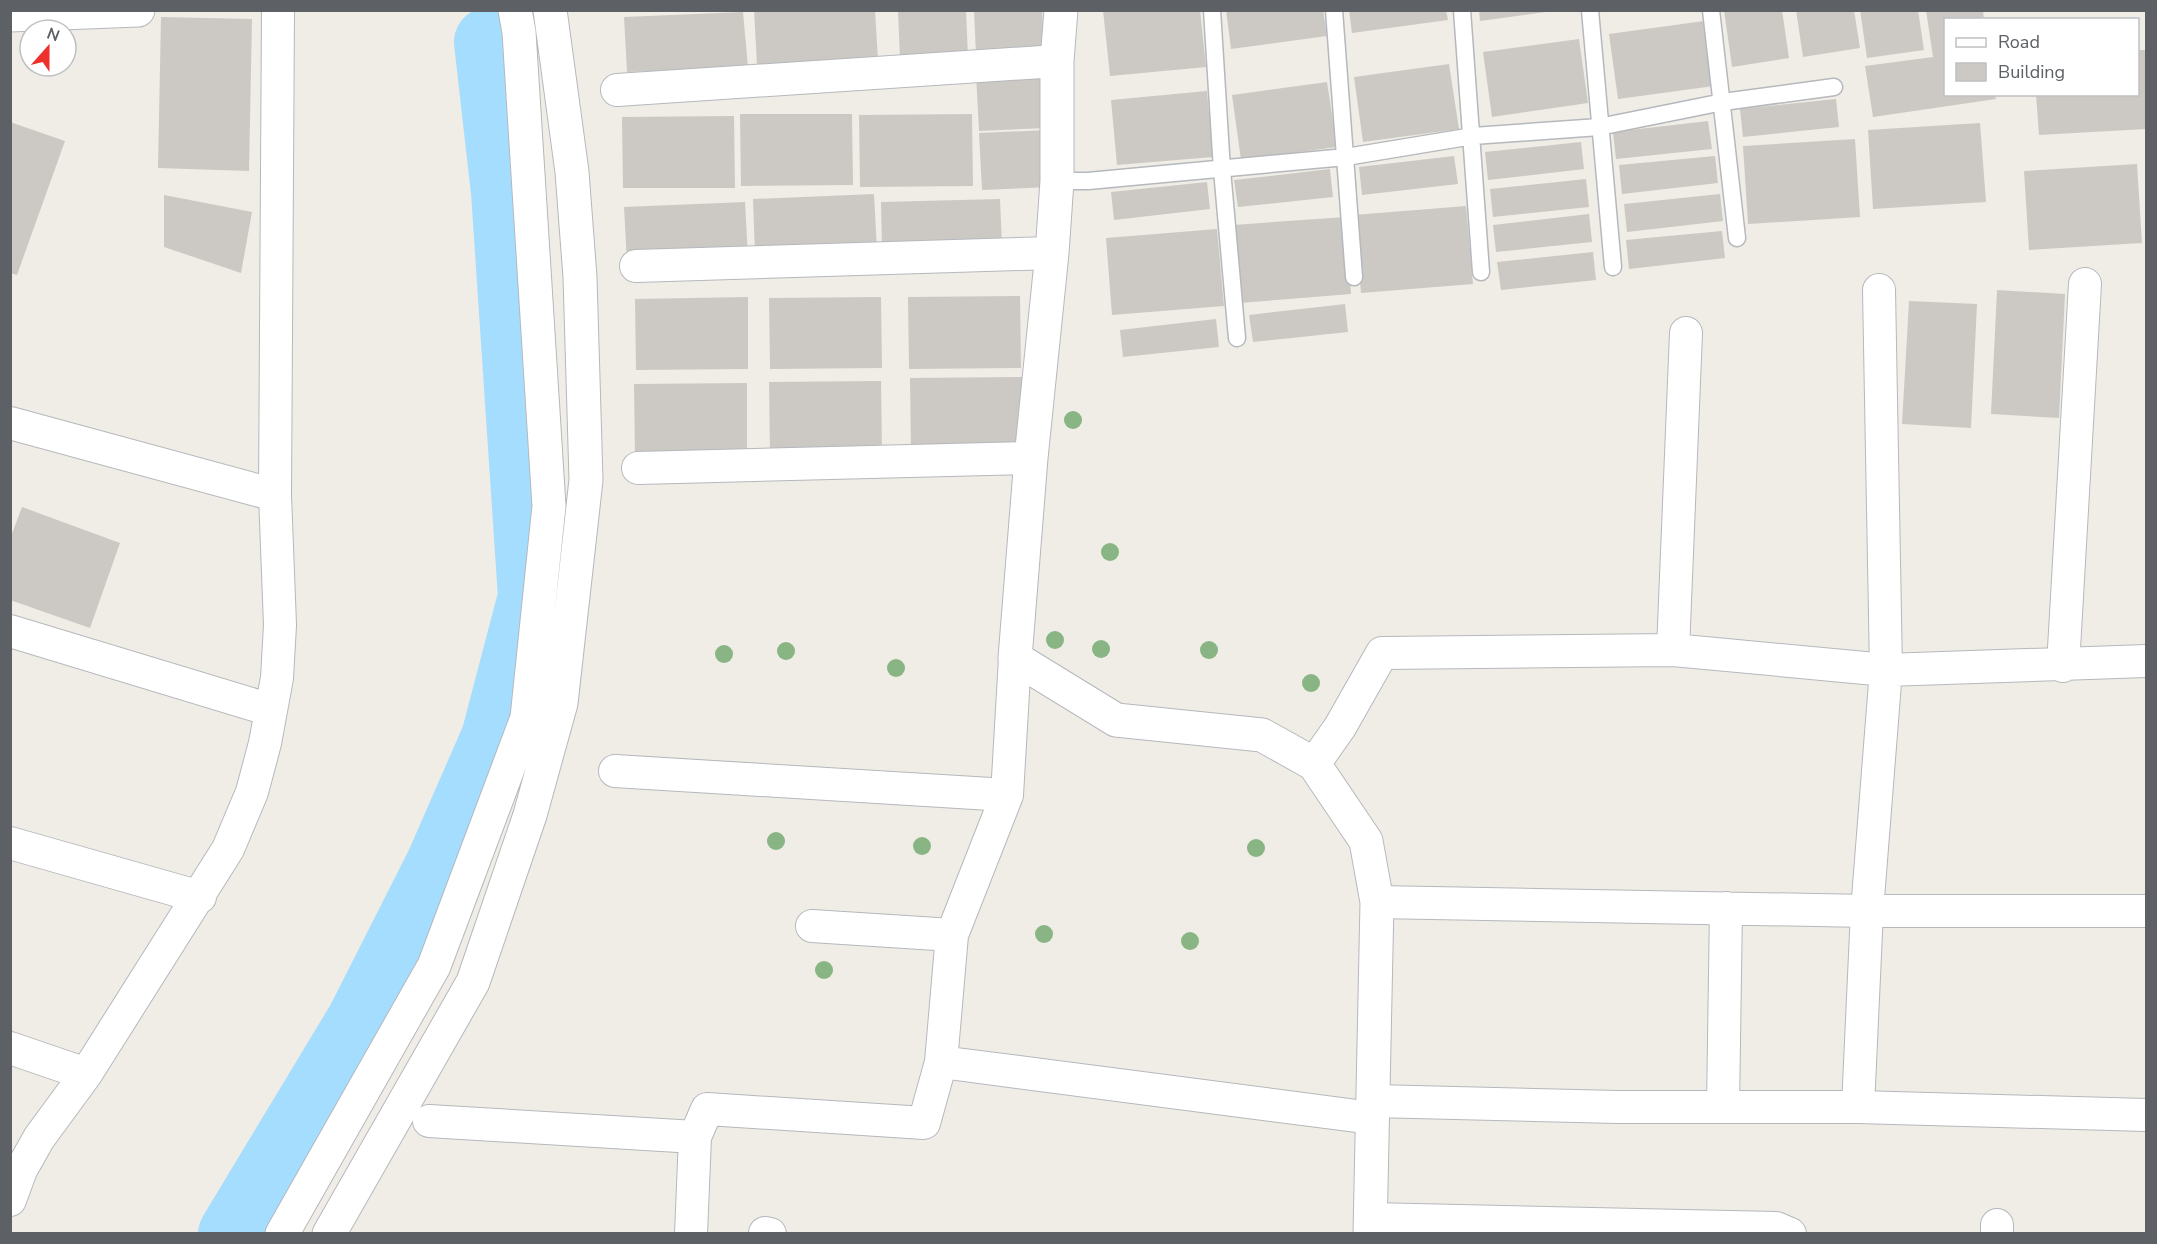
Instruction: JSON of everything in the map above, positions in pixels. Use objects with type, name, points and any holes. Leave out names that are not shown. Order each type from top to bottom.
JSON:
[{"type":"street","points":[[10,15],[138,10]]},
{"type":"street","points":[[10,1200],[21,1170],[39,1138],[86,1074],[200,897],[228,849],[252,792],[271,710],[277,678],[280,625],[275,495],[278,10]]},
{"type":"street","points":[[282,1233],[434,966],[527,717],[549,506],[519,32],[515,10]]},
{"type":"street","points":[[329,1233],[472,982],[530,816],[561,704],[586,480],[580,277],[572,172],[550,10]]},
{"type":"street","points":[[691,1233],[695,1137],[707,1109],[924,1123],[940,1062],[951,935],[1007,795],[1031,458],[1057,181],[1057,61],[1061,10]]},
{"type":"street","points":[[617,90],[1057,61]]},
{"type":"street","points":[[636,266],[1052,253]]},
{"type":"street","points":[[2063,666],[2085,284]]},
{"type":"street","points":[[1858,1107],[1867,911],[1886,670],[1879,290]]},
{"type":"street","points":[[1673,650],[1686,333]]},
{"type":"street","points":[[10,423],[275,495]]},
{"type":"street","points":[[638,468],[1031,458]]},
{"type":"street","points":[[10,631],[271,710]]},
{"type":"street","points":[[1314,764],[1340,727],[1382,653],[1673,650],[1886,670],[2063,666],[2146,661]]},
{"type":"street","points":[[1015,658],[1116,720],[1262,735],[1314,764],[1366,841],[1377,902],[1370,1226],[1606,1229],[1776,1228],[1790,1233]]},
{"type":"street","points":[[615,771],[1007,795]]},
{"type":"street","points":[[10,843],[200,897]]},
{"type":"street","points":[[1377,902],[1867,911],[2146,911]]},
{"type":"street","points":[[1722,1107],[1726,908]]},
{"type":"street","points":[[812,926],[951,935]]},
{"type":"street","points":[[10,1048],[86,1074]]},
{"type":"street","points":[[940,1062],[1372,1109],[1858,1107],[2146,1115]]},
{"type":"street","points":[[429,1121],[695,1137]]},
{"type":"street","points":[[765,1233],[770,1233]]},
{"type":"lane","points":[[1212,10],[1222,170],[1237,338]]},
{"type":"lane","points":[[1334,10],[1354,277]]},
{"type":"lane","points":[[1462,10],[1473,136],[1481,272]]},
{"type":"lane","points":[[1590,10],[1613,267]]},
{"type":"lane","points":[[1711,10],[1737,238]]},
{"type":"lane","points":[[1057,181],[1222,170],[1346,157],[1473,136],[1599,127],[1723,102],[1834,87]]},
{"type":"building","points":[[754,10],[875,10],[878,60],[757,65]]},
{"type":"building","points":[[898,10],[966,10],[968,57],[900,59]]},
{"type":"building","points":[[974,10],[1042,10],[1044,52],[976,55]]},
{"type":"building","points":[[1103,10],[1200,10],[1206,67],[1110,76]]},
{"type":"building","points":[[1226,10],[1323,10],[1327,36],[1231,49]]},
{"type":"building","points":[[1349,10],[1446,10],[1448,20],[1352,33]]},
{"type":"building","points":[[1479,10],[1546,10],[1546,12],[1480,21]]},
{"type":"building","points":[[1724,10],[1782,10],[1789,58],[1732,67]]},
{"type":"building","points":[[1796,10],[1854,10],[1860,48],[1803,57]]},
{"type":"building","points":[[1860,10],[1918,10],[1924,50],[1867,58]]},
{"type":"building","points":[[1926,10],[1983,10],[1984,18],[1944,18],[1944,96],[1995,96],[1996,99],[1873,117],[1865,66],[1933,57]]},
{"type":"building","points":[[743,12],[748,67],[627,72],[624,17]]},
{"type":"building","points":[[161,17],[252,19],[249,171],[158,168]]},
{"type":"building","points":[[1704,21],[1714,86],[1618,99],[1609,34]]},
{"type":"building","points":[[1579,39],[1588,103],[1492,117],[1483,52]]},
{"type":"building","points":[[2139,50],[2146,50],[2146,129],[2039,135],[2036,96],[2139,96]]},
{"type":"building","points":[[1449,64],[1459,129],[1363,142],[1354,77]]},
{"type":"building","points":[[1044,71],[1047,128],[979,131],[976,74]]},
{"type":"building","points":[[1327,82],[1337,147],[1241,160],[1232,95]]},
{"type":"building","points":[[1207,91],[1213,157],[1117,165],[1111,100]]},
{"type":"building","points":[[1836,99],[1839,127],[1743,137],[1740,109]]},
{"type":"building","points":[[740,114],[852,114],[853,185],[741,186]]},
{"type":"building","points":[[972,114],[973,186],[860,187],[859,115]]},
{"type":"building","points":[[734,116],[735,188],[623,188],[622,117]]},
{"type":"building","points":[[1708,121],[1712,149],[1616,159],[1613,132]]},
{"type":"building","points":[[10,122],[65,141],[17,275],[10,273]]},
{"type":"building","points":[[1980,123],[1986,202],[1873,209],[1868,130]]},
{"type":"building","points":[[1048,130],[1050,187],[982,190],[979,133]]},
{"type":"building","points":[[1855,139],[1860,217],[1748,224],[1743,146]]},
{"type":"building","points":[[1581,142],[1584,169],[1488,180],[1485,152]]},
{"type":"building","points":[[1454,156],[1458,184],[1362,195],[1359,167]]},
{"type":"building","points":[[1715,156],[1718,183],[1622,194],[1619,165]]},
{"type":"building","points":[[2137,164],[2142,243],[2029,250],[2024,171]]},
{"type":"building","points":[[1330,169],[1333,197],[1238,207],[1234,180]]},
{"type":"building","points":[[1586,179],[1589,207],[1493,217],[1490,189]]},
{"type":"building","points":[[1207,182],[1210,209],[1114,220],[1111,192]]},
{"type":"building","points":[[874,194],[877,250],[755,255],[753,199]]},
{"type":"building","points":[[1720,194],[1723,221],[1627,232],[1624,204]]},
{"type":"building","points":[[164,195],[252,212],[241,273],[164,247]]},
{"type":"building","points":[[1000,199],[1002,246],[882,250],[881,202]]},
{"type":"building","points":[[745,202],[748,258],[627,263],[624,207]]},
{"type":"building","points":[[1466,206],[1473,284],[1361,293],[1354,215]]},
{"type":"building","points":[[1589,214],[1592,242],[1496,252],[1493,225]]},
{"type":"building","points":[[1345,217],[1351,294],[1240,303],[1233,225]]},
{"type":"building","points":[[1217,229],[1224,306],[1112,315],[1106,238]]},
{"type":"building","points":[[1722,231],[1725,258],[1629,269],[1626,240]]},
{"type":"building","points":[[1593,252],[1596,280],[1501,290],[1497,262]]},
{"type":"building","points":[[1997,290],[2065,294],[2059,418],[1991,414]]},
{"type":"building","points":[[1020,296],[1021,368],[909,369],[908,297]]},
{"type":"building","points":[[748,297],[748,369],[636,370],[635,299]]},
{"type":"building","points":[[881,297],[882,368],[770,369],[769,298]]},
{"type":"building","points":[[1909,301],[1977,304],[1971,428],[1902,424]]},
{"type":"building","points":[[1345,304],[1348,332],[1253,342],[1249,315]]},
{"type":"building","points":[[1216,319],[1219,347],[1123,357],[1120,330]]},
{"type":"building","points":[[1022,377],[1023,449],[911,450],[910,378]]},
{"type":"building","points":[[881,381],[882,453],[770,454],[769,382]]},
{"type":"building","points":[[747,383],[747,455],[635,456],[634,384]]},
{"type":"building","points":[[22,507],[120,543],[90,628],[10,600],[10,539]]},
{"type":"waterway","points":[[233,1234],[361,1022],[441,864],[496,738],[533,597],[506,192],[489,42]]}]
